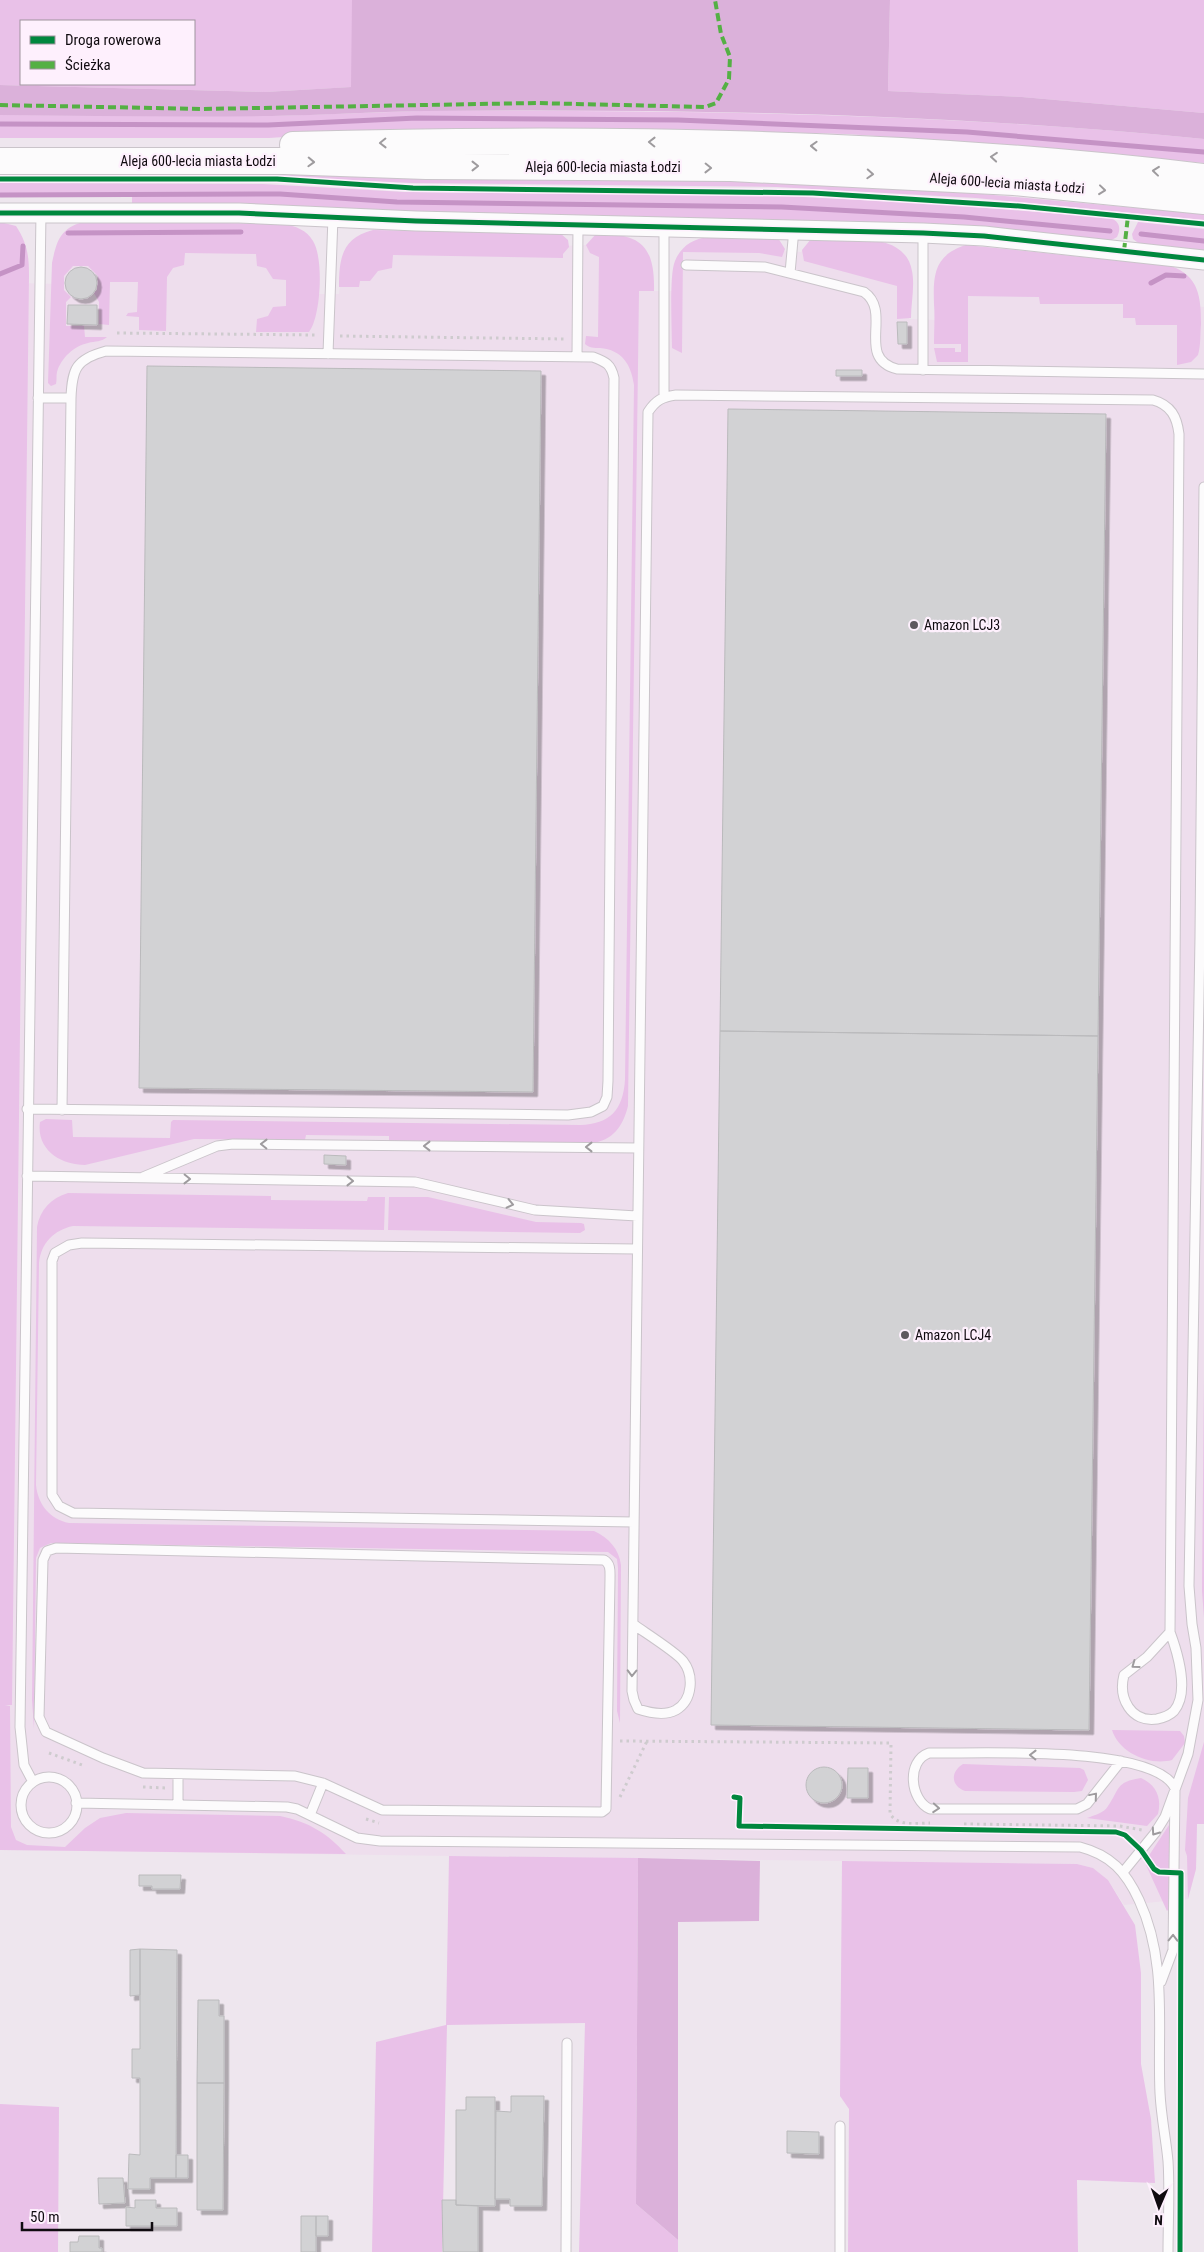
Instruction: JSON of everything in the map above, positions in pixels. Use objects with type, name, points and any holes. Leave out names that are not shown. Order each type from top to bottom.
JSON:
[{"type":"main road","name":"Aleja 600-lecia miasta Łodzi","points":[[0,145],[284,146],[432,142],[718,143],[954,153],[1204,177]]},
{"type":"main road","name":"Aleja 600-lecia miasta Łodzi","points":[[0,161],[284,161],[426,166],[740,169],[1014,182],[1204,201]]},
{"type":"street","points":[[0,213],[239,213],[416,222],[923,232],[984,236],[1204,260]]},
{"type":"lane","points":[[34,1782],[24,1765],[20,1727],[26,1176],[41,212]]},
{"type":"lane","points":[[328,354],[333,217]]},
{"type":"lane","points":[[577,357],[578,225]]},
{"type":"lane","points":[[664,227],[664,397]]},
{"type":"lane","points":[[790,273],[794,254],[794,229]]},
{"type":"lane","points":[[923,232],[924,370]]},
{"type":"lane","points":[[686,265],[764,267],[864,292],[871,296],[876,304],[876,347],[882,363],[897,369],[1204,374]]},
{"type":"lane","points":[[27,1109],[62,1110],[568,1115],[591,1112],[604,1106],[607,1097],[608,1081],[614,378],[612,368],[606,362],[593,357],[106,351],[90,355],[80,362],[72,376],[71,398],[62,1110]]},
{"type":"lane","points":[[633,1624],[683,1661],[690,1676],[690,1691],[685,1701],[677,1710],[665,1713],[648,1712],[638,1709],[634,1700],[633,1624],[638,1148],[646,425],[648,412],[655,402],[664,397],[695,395],[1153,400],[1160,402],[1171,410],[1177,418],[1179,434],[1170,1632],[1182,1678],[1180,1698],[1174,1711],[1163,1718],[1151,1720],[1143,1718],[1135,1715],[1126,1706],[1122,1695],[1124,1676],[1147,1657],[1170,1632]]},
{"type":"lane","points":[[38,398],[71,398]]},
{"type":"lane","points":[[1124,1871],[1155,1833],[1165,1817],[1188,1754],[1198,1700],[1196,1648],[1192,1624],[1190,1586],[1200,937],[1204,487]]},
{"type":"lane","points":[[138,1179],[217,1146],[233,1144],[638,1148]]},
{"type":"lane","points":[[26,1176],[415,1182],[535,1210],[638,1216]]},
{"type":"lane","points":[[634,1522],[73,1513],[59,1506],[52,1495],[52,1261],[55,1253],[69,1245],[82,1243],[637,1250]]},
{"type":"lane","points":[[56,1548],[599,1558],[608,1562],[610,1579],[606,1809],[602,1812],[382,1810],[323,1783],[295,1776],[178,1775],[143,1773],[130,1769],[46,1732],[39,1717],[43,1560],[47,1551],[56,1548]]},
{"type":"lane","points":[[1121,1761],[1087,1804],[1077,1809],[930,1808],[922,1805],[916,1796],[914,1765],[921,1756],[929,1753],[1082,1756],[1121,1761],[1161,1773],[1171,1780],[1175,1788],[1173,1950],[1160,1985]]},
{"type":"lane","points":[[178,1775],[178,1805]]},
{"type":"lane","points":[[50,1777],[59,1779],[72,1790],[76,1803],[74,1816],[61,1830],[42,1832],[34,1829],[26,1822],[21,1804],[23,1795],[34,1782],[50,1777]]},
{"type":"lane","points":[[310,1815],[323,1783]]},
{"type":"lane","points":[[76,1803],[287,1807],[366,1840],[1080,1847],[1094,1850],[1124,1871],[1148,1918],[1156,1950],[1160,1985],[1160,2094],[1168,2163],[1168,2252]]},
{"type":"lane","points":[[566,2252],[568,2043]]},
{"type":"lane","points":[[840,2126],[840,2252]]},
{"type":"path","points":[[117,332],[577,339]]},
{"type":"path","points":[[898,1828],[938,1829]]},
{"type":"path","points":[[958,1829],[1116,1832]]},
{"type":"shaded area","points":[[0,0],[352,0],[352,87],[265,92],[0,85]]},
{"type":"shaded area","points":[[352,0],[890,0],[888,91],[1022,97],[1204,113],[1204,139],[1009,123],[814,114],[717,112],[424,111],[272,116],[0,115],[0,85],[265,92],[351,87]]},
{"type":"shaded area","points":[[890,0],[1204,0],[1204,113],[1022,97],[888,91]]},
{"type":"shaded area","points":[[420,111],[616,111],[812,115],[910,118],[1106,130],[1204,139],[1204,163],[999,144],[846,134],[702,130],[405,129],[269,138],[0,138],[0,115],[275,116]]},
{"type":"shaded area","points":[[0,169],[741,181],[938,190],[1204,214],[1204,220],[976,198],[776,187],[412,183],[245,175],[0,174]]},
{"type":"shaded area","points":[[0,183],[263,184],[405,192],[784,196],[938,204],[1111,218],[1118,224],[1119,231],[1117,237],[1110,241],[951,226],[883,223],[132,204],[132,193],[0,193]]},
{"type":"shaded area","points":[[87,221],[284,224],[300,229],[313,241],[319,260],[320,287],[313,324],[309,332],[256,332],[257,319],[268,316],[273,307],[286,306],[286,280],[273,279],[266,268],[257,266],[256,254],[185,253],[184,265],[173,268],[167,277],[166,331],[139,330],[139,317],[126,316],[128,313],[137,312],[138,282],[110,282],[109,325],[99,324],[99,302],[94,293],[97,290],[98,276],[88,266],[73,266],[64,276],[64,290],[71,297],[66,302],[66,326],[84,326],[85,337],[107,337],[101,341],[91,342],[78,347],[69,353],[59,367],[56,384],[51,386],[48,383],[52,263],[58,241],[62,235],[71,227]]},
{"type":"shaded area","points":[[0,222],[16,226],[23,238],[29,261],[12,1705],[5,1705],[10,1706],[11,1827],[16,1840],[27,1845],[65,1847],[85,1828],[100,1818],[126,1813],[280,1816],[317,1829],[346,1854],[0,1850]]},
{"type":"shaded area","points":[[1138,222],[1204,229],[1204,251],[1141,245],[1133,239],[1132,234]]},
{"type":"shaded area","points":[[268,227],[318,294],[339,294],[340,286],[358,253],[588,245],[639,291],[674,291],[681,254],[687,247],[801,252],[809,244],[910,280],[909,319],[936,320],[936,285],[1204,307],[1204,1824],[1197,1824],[1196,1869],[1188,1899],[1124,1905],[1108,1880],[1093,1868],[1077,1864],[0,1850],[18,283],[58,284],[61,242]]},
{"type":"shaded area","points":[[373,230],[560,233],[568,240],[569,247],[563,254],[563,258],[393,255],[392,268],[378,271],[370,281],[360,281],[359,287],[339,287],[340,267],[344,251],[355,238]]},
{"type":"shaded area","points":[[596,234],[624,236],[642,245],[652,263],[654,276],[654,291],[639,291],[628,1106],[620,1126],[611,1136],[599,1142],[591,1143],[389,1141],[389,1136],[306,1135],[305,1140],[194,1139],[85,1165],[59,1159],[46,1148],[42,1141],[40,1122],[46,1119],[72,1120],[73,1137],[170,1138],[171,1122],[173,1120],[580,1125],[599,1122],[607,1118],[618,1107],[624,1091],[625,1080],[634,385],[631,371],[620,355],[608,349],[585,344],[586,336],[598,337],[599,257],[590,253],[586,245]]},
{"type":"shaded area","points":[[708,237],[778,238],[785,249],[782,257],[759,253],[683,252],[682,353],[672,348],[671,289],[673,268],[684,247],[697,239]]},
{"type":"shaded area","points":[[855,238],[885,243],[898,248],[907,258],[912,271],[911,318],[897,319],[897,286],[804,261],[802,250],[811,239]]},
{"type":"shaded area","points":[[966,245],[1171,266],[1180,270],[1188,275],[1199,296],[1201,324],[1198,355],[1191,362],[1177,365],[1177,325],[1136,325],[1135,318],[1123,318],[1123,304],[1040,304],[1039,297],[968,296],[968,362],[937,362],[934,348],[955,348],[955,352],[961,352],[961,344],[934,344],[935,275],[947,254]]},
{"type":"shaded area","points":[[68,1193],[271,1196],[271,1200],[367,1201],[368,1197],[385,1197],[384,1230],[73,1226],[54,1234],[42,1249],[39,1263],[36,1485],[39,1499],[46,1510],[56,1518],[69,1523],[594,1531],[604,1537],[616,1549],[621,1565],[620,1723],[617,1711],[618,1568],[617,1559],[608,1552],[51,1543],[40,1548],[36,1558],[34,1729],[32,1700],[37,1227],[38,1221],[47,1205],[56,1198]]},
{"type":"shaded area","points":[[389,1197],[428,1197],[536,1222],[581,1223],[584,1224],[585,1230],[580,1233],[388,1230]]},
{"type":"shaded area","points":[[1204,1376],[1204,1618],[1202,1591]]},
{"type":"shaded area","points":[[1112,1730],[1180,1731],[1184,1736],[1185,1743],[1172,1760],[1154,1761],[1136,1756],[1128,1751],[1121,1745]]},
{"type":"shaded area","points":[[1204,1742],[1204,1824],[1197,1824],[1196,1869],[1188,1899],[1187,1856],[1185,1850],[1188,1798]]},
{"type":"shaded area","points":[[963,1764],[1080,1768],[1084,1770],[1088,1780],[1082,1791],[1074,1792],[965,1791],[957,1786],[954,1779],[956,1771]]},
{"type":"shaded area","points":[[1141,1778],[1151,1784],[1157,1792],[1159,1802],[1158,1814],[1147,1826],[1087,1818],[1104,1810],[1122,1784]]},
{"type":"shaded area","points":[[1169,1825],[1169,1909],[1167,1911],[1146,1865],[1146,1860]]},
{"type":"shaded area","points":[[449,1856],[638,1858],[636,2204],[678,2240],[678,2252],[579,2252],[585,2023],[447,2025],[442,2252],[372,2252],[376,2042],[446,2025]]},
{"type":"shaded area","points":[[638,1858],[760,1861],[759,1921],[678,1922],[678,2240],[636,2204]]},
{"type":"shaded area","points":[[842,1861],[1077,1864],[1093,1868],[1108,1880],[1135,1925],[1141,1973],[1141,2064],[1151,2119],[1155,2183],[1077,2180],[1078,2252],[848,2252],[849,2109],[840,2096]]},
{"type":"shaded area","points":[[0,2104],[59,2107],[58,2252],[0,2252]]},
{"type":"building","points":[[81,267],[87,268],[92,272],[96,277],[96,289],[92,294],[87,298],[81,299],[75,298],[70,294],[66,289],[65,283],[66,277],[70,272],[75,268]]},
{"type":"building","points":[[68,305],[97,305],[97,325],[67,324]]},
{"type":"building","points":[[897,322],[907,322],[907,344],[898,344]]},
{"type":"building","points":[[147,366],[541,371],[533,1092],[139,1088]]},
{"type":"building","points":[[836,370],[862,370],[862,376],[836,376]]},
{"type":"building","name":"Amazon LCJ3","points":[[728,409],[1106,414],[1098,1036],[720,1031]]},
{"type":"building","name":"Amazon LCJ4","points":[[720,1031],[1098,1036],[1089,1730],[711,1725]]},
{"type":"building","points":[[324,1155],[346,1156],[346,1165],[324,1164]]},
{"type":"building","points":[[824,1767],[837,1772],[842,1785],[837,1798],[824,1803],[811,1798],[806,1785],[811,1772]]},
{"type":"building","points":[[848,1768],[868,1768],[868,1798],[847,1798]]},
{"type":"building","points":[[139,1875],[181,1875],[180,1889],[152,1889],[152,1886],[139,1886]]},
{"type":"building","points":[[140,1949],[177,1950],[176,2178],[150,2178],[150,2189],[128,2189],[129,2154],[140,2155],[140,2078],[132,2078],[132,2049],[140,2049]]},
{"type":"building","points":[[140,1949],[140,1995],[130,1996],[130,1950]]},
{"type":"building","points":[[198,2000],[219,2000],[219,2016],[224,2016],[224,2083],[197,2083]]},
{"type":"building","points":[[197,2083],[224,2083],[223,2210],[197,2210]]},
{"type":"building","points":[[511,2096],[544,2096],[542,2206],[510,2206],[510,2199],[495,2199],[496,2111],[511,2112]]},
{"type":"building","points":[[466,2097],[495,2097],[495,2206],[456,2205],[456,2110],[466,2110]]},
{"type":"building","points":[[787,2131],[819,2132],[819,2154],[787,2153]]},
{"type":"building","points":[[176,2155],[188,2155],[188,2178],[176,2178]]},
{"type":"building","points":[[98,2178],[123,2178],[125,2203],[99,2204]]},
{"type":"building","points":[[135,2200],[156,2200],[156,2208],[177,2208],[177,2226],[126,2226],[126,2207],[135,2208]]},
{"type":"building","points":[[442,2200],[456,2200],[456,2205],[478,2206],[478,2252],[443,2252]]},
{"type":"building","points":[[301,2216],[316,2216],[316,2252],[301,2252]]},
{"type":"building","points":[[316,2216],[328,2216],[328,2236],[316,2236]]},
{"type":"building","points":[[79,2236],[99,2236],[99,2248],[102,2248],[102,2252],[70,2252],[70,2242],[78,2242]]},
{"type":"waterway","points":[[0,124],[268,125],[417,118],[678,120],[967,132],[1204,152]]},
{"type":"waterway","points":[[0,195],[280,194],[397,202],[782,207],[964,217],[1110,231]]},
{"type":"waterway","points":[[68,233],[241,232]]},
{"type":"waterway","points":[[1141,234],[1204,241]]},
{"type":"waterway","points":[[0,274],[22,265],[23,246]]},
{"type":"waterway","points":[[1151,283],[1166,275],[1184,276]]},
{"type":"marked path","points":[[0,105],[203,109],[536,103],[705,107],[716,103],[729,79],[730,57],[721,34],[715,0]]},
{"type":"marked path","points":[[1124,251],[1128,216]]},
{"type":"cycle path","points":[[0,179],[277,179],[413,188],[813,193],[1019,206],[1204,224]]},
{"type":"cycle path","points":[[0,213],[239,213],[416,221],[923,233],[984,236],[1204,260]]},
{"type":"cycle path","points":[[734,1797],[740,1798],[739,1826],[1116,1832],[1125,1835],[1141,1850],[1154,1869],[1159,1872],[1181,1873],[1180,2252]]},
{"type":"place","name":"Amazon LCJ3","points":[[914,625]]},
{"type":"place","name":"Amazon LCJ4","points":[[905,1335]]}]
